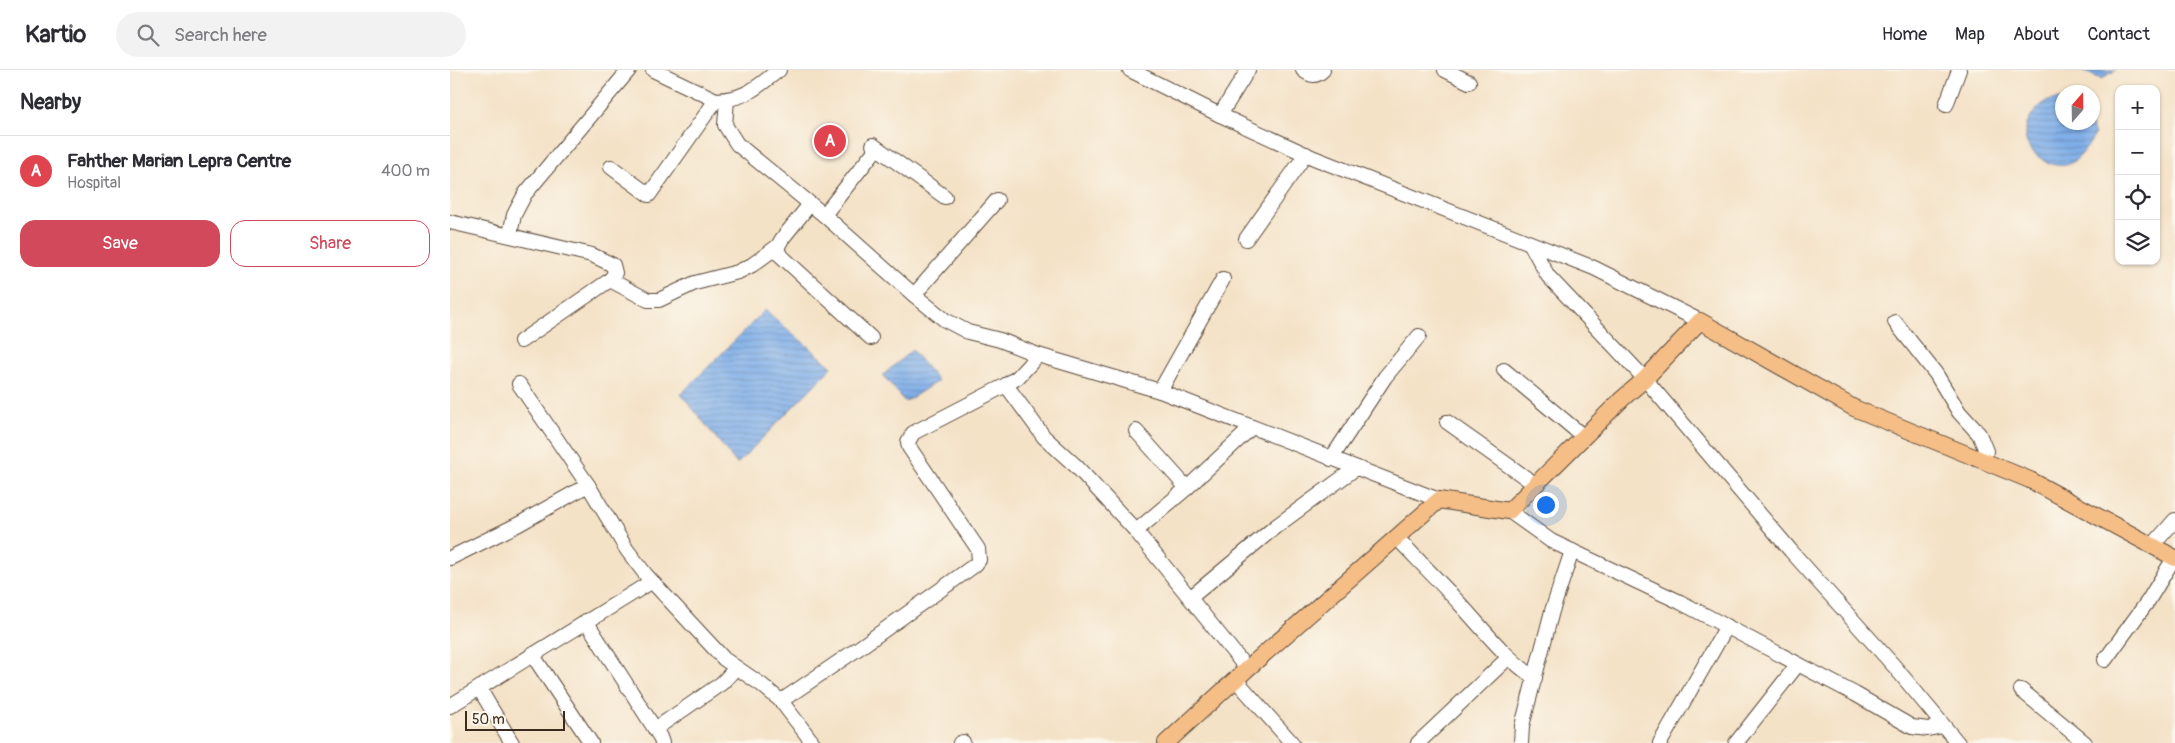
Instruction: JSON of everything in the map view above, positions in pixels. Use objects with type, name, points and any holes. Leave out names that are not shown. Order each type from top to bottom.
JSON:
[{"type":"main road","points":[[1166,743],[1439,500],[1509,512],[1645,379],[1700,321],[1854,408],[2030,480],[2175,558]]},
{"type":"street","points":[[510,234],[514,215],[525,194],[628,70]]},
{"type":"street","points":[[653,70],[722,100],[753,92],[779,70]]},
{"type":"street","points":[[1130,70],[1220,115],[1306,154],[1594,268],[1700,321]]},
{"type":"street","points":[[1220,115],[1248,70]]},
{"type":"street","points":[[1303,70],[1314,75],[1319,74],[1323,70]]},
{"type":"street","points":[[1445,70],[1469,82]]},
{"type":"street","points":[[1946,105],[1959,70]]},
{"type":"street","points":[[610,167],[649,196],[722,100]]},
{"type":"street","points":[[722,100],[725,125],[737,144],[824,215],[945,320],[968,332],[1000,340],[1038,355],[1160,391],[1439,500]]},
{"type":"street","points":[[824,215],[875,147],[945,197]]},
{"type":"street","points":[[1246,239],[1306,154]]},
{"type":"street","points":[[914,295],[997,200]]},
{"type":"street","points":[[610,280],[648,300],[659,300],[695,283],[738,272],[752,265],[778,246],[810,204]]},
{"type":"street","points":[[450,222],[510,234],[603,259],[613,265],[614,273],[610,280],[521,341]]},
{"type":"street","points":[[1530,242],[1538,262],[1548,276],[1645,379],[1791,551],[1894,666],[1958,743]]},
{"type":"street","points":[[778,246],[778,253],[782,258],[872,338]]},
{"type":"street","points":[[1160,391],[1223,279]]},
{"type":"street","points":[[1896,322],[1936,374],[1959,412],[1978,434],[1986,451],[1983,461]]},
{"type":"street","points":[[1331,459],[1385,377],[1419,336]]},
{"type":"street","points":[[781,702],[975,565],[979,560],[978,549],[909,447],[908,442],[913,434],[1018,377],[1038,355]]},
{"type":"street","points":[[1504,370],[1584,437]]},
{"type":"street","points":[[519,384],[588,485],[627,550],[651,582],[724,659],[781,702],[813,743]]},
{"type":"street","points":[[1006,385],[1044,437],[1077,467],[1136,531],[1190,598],[1241,675],[1292,743]]},
{"type":"street","points":[[1447,422],[1536,485]]},
{"type":"street","points":[[1136,531],[1187,488],[1251,428]]},
{"type":"street","points":[[1136,431],[1187,488]]},
{"type":"street","points":[[1190,598],[1275,527],[1356,468]]},
{"type":"street","points":[[450,558],[519,524],[588,485]]},
{"type":"street","points":[[1509,512],[1551,541],[1726,626],[1912,727],[1928,729],[1943,726]]},
{"type":"street","points":[[2152,546],[2175,520]]},
{"type":"street","points":[[1397,538],[1462,605],[1508,658],[1535,678]]},
{"type":"street","points":[[1521,743],[1522,726],[1552,611],[1572,551]]},
{"type":"street","points":[[2105,660],[2148,601],[2175,558]]},
{"type":"street","points":[[450,706],[651,582]]},
{"type":"street","points":[[586,622],[655,729],[662,743]]},
{"type":"street","points":[[1660,743],[1726,626]]},
{"type":"street","points":[[532,654],[591,743]]},
{"type":"street","points":[[1418,743],[1508,658]]},
{"type":"street","points":[[1736,743],[1798,664]]},
{"type":"street","points":[[655,729],[722,682],[736,668]]},
{"type":"street","points":[[479,688],[512,743]]},
{"type":"street","points":[[2021,690],[2078,741]]},
{"type":"water","points":[[2080,70],[2116,70],[2101,79]]},
{"type":"water","points":[[2055,100],[2055,130],[2093,130],[2095,135],[2077,159],[2069,164],[2057,165],[2045,161],[2034,153],[2025,138],[2026,126],[2029,121],[2040,106]]},
{"type":"water","points":[[765,310],[832,367],[737,464],[681,394]]},
{"type":"water","points":[[912,350],[938,381],[905,402],[883,375]]},
{"type":"place","name":"Fahther Marian Lepra Centre","points":[[830,141]]}]
